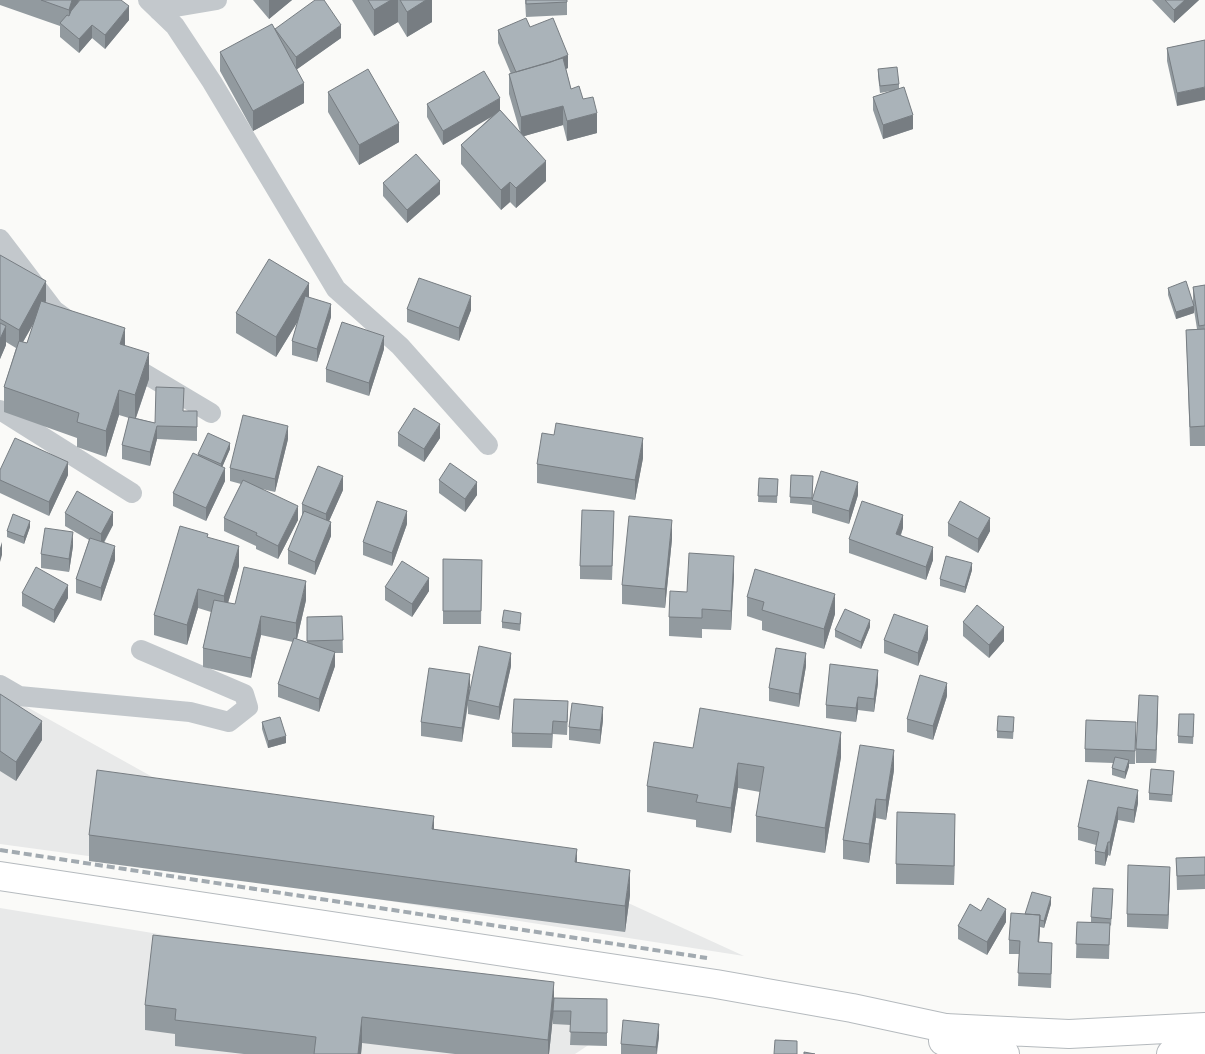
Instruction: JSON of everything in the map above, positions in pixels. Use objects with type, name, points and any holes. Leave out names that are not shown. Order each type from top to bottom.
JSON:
[{"type":"main road","points":[[0,876],[716,984],[865,1020],[943,1034],[1060,1047],[1081,1054]]},
{"type":"main road","points":[[943,1034],[1069,1034],[1205,1027]]},
{"type":"main road","points":[[943,1034],[976,1054]]},
{"type":"main road","points":[[943,1034],[1005,1054]]},
{"type":"main road","points":[[1171,1054],[1205,1042]]},
{"type":"street","points":[[153,5],[217,0]]},
{"type":"street","points":[[153,5],[175,26],[212,82],[336,289],[400,346],[488,445]]},
{"type":"street","points":[[0,239],[54,310],[82,330]]},
{"type":"street","points":[[109,350],[136,370],[212,413]]},
{"type":"street","points":[[0,410],[132,493]]},
{"type":"street","points":[[0,685],[19,696],[190,712],[229,722],[248,707],[244,694],[141,650]]},
{"type":"shaded area","points":[[0,692],[201,804],[482,836],[744,956],[184,869],[0,844]]},
{"type":"shaded area","points":[[0,908],[605,1007],[590,1044],[575,1054],[0,1054]]},
{"type":"building","points":[[41,0],[72,0],[69,10]]},
{"type":"building","points":[[80,0],[121,0],[129,6],[105,35],[92,25],[79,39],[60,23],[67,15],[69,16]]},
{"type":"building","points":[[315,0],[324,0],[341,25],[296,57],[275,29]]},
{"type":"building","points":[[368,0],[391,0],[374,10]]},
{"type":"building","points":[[400,0],[426,0],[407,12]]},
{"type":"building","points":[[526,0],[567,0],[567,2],[526,4]]},
{"type":"building","points":[[1165,0],[1185,0],[1174,10]]},
{"type":"building","points":[[526,18],[530,27],[553,18],[568,55],[516,72],[498,30]]},
{"type":"building","points":[[272,24],[304,83],[253,111],[220,52]]},
{"type":"building","points":[[1205,40],[1205,87],[1177,93],[1167,48]]},
{"type":"building","points":[[563,58],[571,89],[579,86],[583,99],[593,97],[597,113],[567,121],[563,106],[521,117],[509,74]]},
{"type":"building","points":[[897,67],[899,84],[880,86],[878,69]]},
{"type":"building","points":[[368,69],[399,123],[359,145],[328,92]]},
{"type":"building","points":[[484,71],[500,98],[443,131],[427,104]]},
{"type":"building","points":[[904,87],[913,115],[883,125],[873,97]]},
{"type":"building","points":[[500,110],[546,161],[516,188],[510,182],[501,190],[461,145]]},
{"type":"building","points":[[416,154],[440,181],[407,210],[383,183]]},
{"type":"building","points":[[0,255],[46,281],[19,330],[0,319]]},
{"type":"building","points":[[269,259],[309,283],[276,337],[236,313]]},
{"type":"building","points":[[419,278],[471,296],[459,328],[407,309]]},
{"type":"building","points":[[1186,281],[1194,306],[1176,312],[1168,288]]},
{"type":"building","points":[[1205,285],[1205,325],[1199,326],[1193,287]]},
{"type":"building","points":[[305,296],[331,304],[317,349],[292,341]]},
{"type":"building","points":[[41,301],[125,328],[120,344],[149,353],[135,395],[119,390],[106,431],[77,422],[79,413],[4,387],[19,341],[27,343]]},
{"type":"building","points":[[342,322],[384,336],[369,383],[326,369]]},
{"type":"building","points":[[0,323],[6,326],[0,339]]},
{"type":"building","points":[[1205,329],[1205,426],[1190,427],[1186,330]]},
{"type":"building","points":[[156,387],[184,388],[183,411],[197,411],[197,427],[157,426],[150,452],[122,445],[129,417],[155,423]]},
{"type":"building","points":[[414,408],[440,424],[424,449],[398,433]]},
{"type":"building","points":[[243,415],[288,426],[275,479],[230,468]]},
{"type":"building","points":[[556,423],[643,438],[635,480],[537,464],[542,433],[554,435]]},
{"type":"building","points":[[208,433],[230,443],[221,464],[198,454]]},
{"type":"building","points":[[15,438],[68,462],[49,502],[0,480],[0,470]]},
{"type":"building","points":[[193,453],[225,468],[206,508],[173,493]]},
{"type":"building","points":[[450,463],[477,482],[465,499],[439,480]]},
{"type":"building","points":[[318,466],[343,476],[326,514],[302,504]]},
{"type":"building","points":[[821,471],[858,482],[849,511],[812,500]]},
{"type":"building","points":[[791,475],[813,476],[812,498],[790,497]]},
{"type":"building","points":[[759,478],[778,479],[777,496],[758,496]]},
{"type":"building","points":[[243,480],[298,506],[278,546],[256,535],[257,533],[224,518]]},
{"type":"building","points":[[77,491],[113,512],[101,534],[65,513]]},
{"type":"building","points":[[377,501],[407,511],[392,553],[363,542]]},
{"type":"building","points":[[862,501],[903,515],[896,534],[933,547],[926,567],[849,539]]},
{"type":"building","points":[[960,501],[990,518],[978,539],[948,523]]},
{"type":"building","points":[[582,510],[614,511],[612,566],[580,566]]},
{"type":"building","points":[[304,511],[331,522],[315,562],[288,550]]},
{"type":"building","points":[[13,514],[30,521],[24,537],[7,531]]},
{"type":"building","points":[[629,516],[672,520],[665,589],[622,585]]},
{"type":"building","points":[[180,526],[208,534],[207,537],[239,546],[224,596],[198,589],[187,625],[154,615]]},
{"type":"building","points":[[45,528],[73,532],[69,559],[41,554]]},
{"type":"building","points":[[90,538],[115,546],[101,588],[76,579]]},
{"type":"building","points":[[689,553],[734,556],[731,611],[702,609],[702,618],[669,617],[670,591],[687,592]]},
{"type":"building","points":[[946,556],[972,563],[965,587],[940,579]]},
{"type":"building","points":[[443,559],[482,560],[481,611],[443,611]]},
{"type":"building","points":[[402,561],[429,578],[412,604],[385,587]]},
{"type":"building","points":[[36,567],[68,585],[54,610],[22,593]]},
{"type":"building","points":[[244,567],[306,581],[296,623],[261,616],[251,658],[203,648],[214,600],[235,604]]},
{"type":"building","points":[[755,569],[835,594],[824,629],[762,610],[764,602],[747,597]]},
{"type":"building","points":[[977,605],[1004,627],[989,645],[963,622]]},
{"type":"building","points":[[845,609],[870,620],[861,642],[835,630]]},
{"type":"building","points":[[504,610],[521,613],[520,624],[502,622]]},
{"type":"building","points":[[894,614],[928,626],[918,653],[884,640]]},
{"type":"building","points":[[342,616],[343,640],[307,641],[307,617]]},
{"type":"building","points":[[294,638],[335,652],[319,699],[278,684]]},
{"type":"building","points":[[479,646],[511,653],[499,707],[468,700]]},
{"type":"building","points":[[776,648],[806,653],[799,694],[769,688]]},
{"type":"building","points":[[830,664],[878,670],[874,699],[858,697],[856,708],[826,705]]},
{"type":"building","points":[[429,668],[470,674],[462,728],[421,722]]},
{"type":"building","points":[[920,675],[947,683],[933,726],[907,719]]},
{"type":"building","points":[[0,694],[42,721],[16,762],[0,751]]},
{"type":"building","points":[[1139,695],[1158,696],[1156,750],[1136,749]]},
{"type":"building","points":[[514,699],[568,701],[567,722],[553,721],[552,734],[512,733]]},
{"type":"building","points":[[572,703],[603,707],[600,730],[569,727]]},
{"type":"building","points":[[700,708],[841,732],[825,828],[756,816],[764,767],[738,763],[731,808],[696,802],[698,795],[647,786],[654,742],[693,748]]},
{"type":"building","points":[[1179,714],[1194,714],[1193,737],[1178,736]]},
{"type":"building","points":[[998,716],[1014,717],[1013,732],[997,731]]},
{"type":"building","points":[[280,717],[286,736],[268,741],[262,722]]},
{"type":"building","points":[[1086,720],[1136,722],[1135,751],[1085,749]]},
{"type":"building","points":[[860,745],[894,750],[886,800],[876,799],[869,844],[843,840]]},
{"type":"building","points":[[1115,757],[1129,760],[1125,772],[1112,768]]},
{"type":"building","points":[[1151,769],[1174,771],[1172,795],[1149,793]]},
{"type":"building","points":[[97,770],[434,816],[432,829],[577,849],[575,862],[630,870],[625,906],[89,835]]},
{"type":"building","points":[[1088,780],[1138,790],[1134,810],[1118,807],[1110,842],[1108,842],[1105,853],[1095,851],[1099,832],[1078,827]]},
{"type":"building","points":[[897,812],[955,814],[954,866],[896,864]]},
{"type":"building","points":[[1205,857],[1205,875],[1177,876],[1176,858]]},
{"type":"building","points":[[1128,865],[1170,867],[1168,915],[1127,914]]},
{"type":"building","points":[[1093,888],[1113,889],[1111,919],[1091,917]]},
{"type":"building","points":[[1032,892],[1051,897],[1044,921],[1040,920],[1040,915],[1025,914]]},
{"type":"building","points":[[988,898],[1006,909],[987,942],[958,926],[970,904],[981,911]]},
{"type":"building","points":[[1011,913],[1040,915],[1038,942],[1052,943],[1051,974],[1018,973],[1020,941],[1009,940]]},
{"type":"building","points":[[1077,922],[1110,923],[1109,945],[1076,944]]},
{"type":"building","points":[[153,935],[554,982],[548,1040],[362,1017],[358,1054],[314,1054],[316,1037],[175,1020],[176,1009],[145,1005]]},
{"type":"building","points":[[554,998],[607,999],[607,1033],[570,1032],[571,1011],[553,1011]]},
{"type":"building","points":[[623,1020],[659,1024],[656,1047],[621,1044]]},
{"type":"building","points":[[775,1040],[797,1041],[797,1054],[774,1054]]},
{"type":"railway","points":[[0,850],[707,958]]}]
